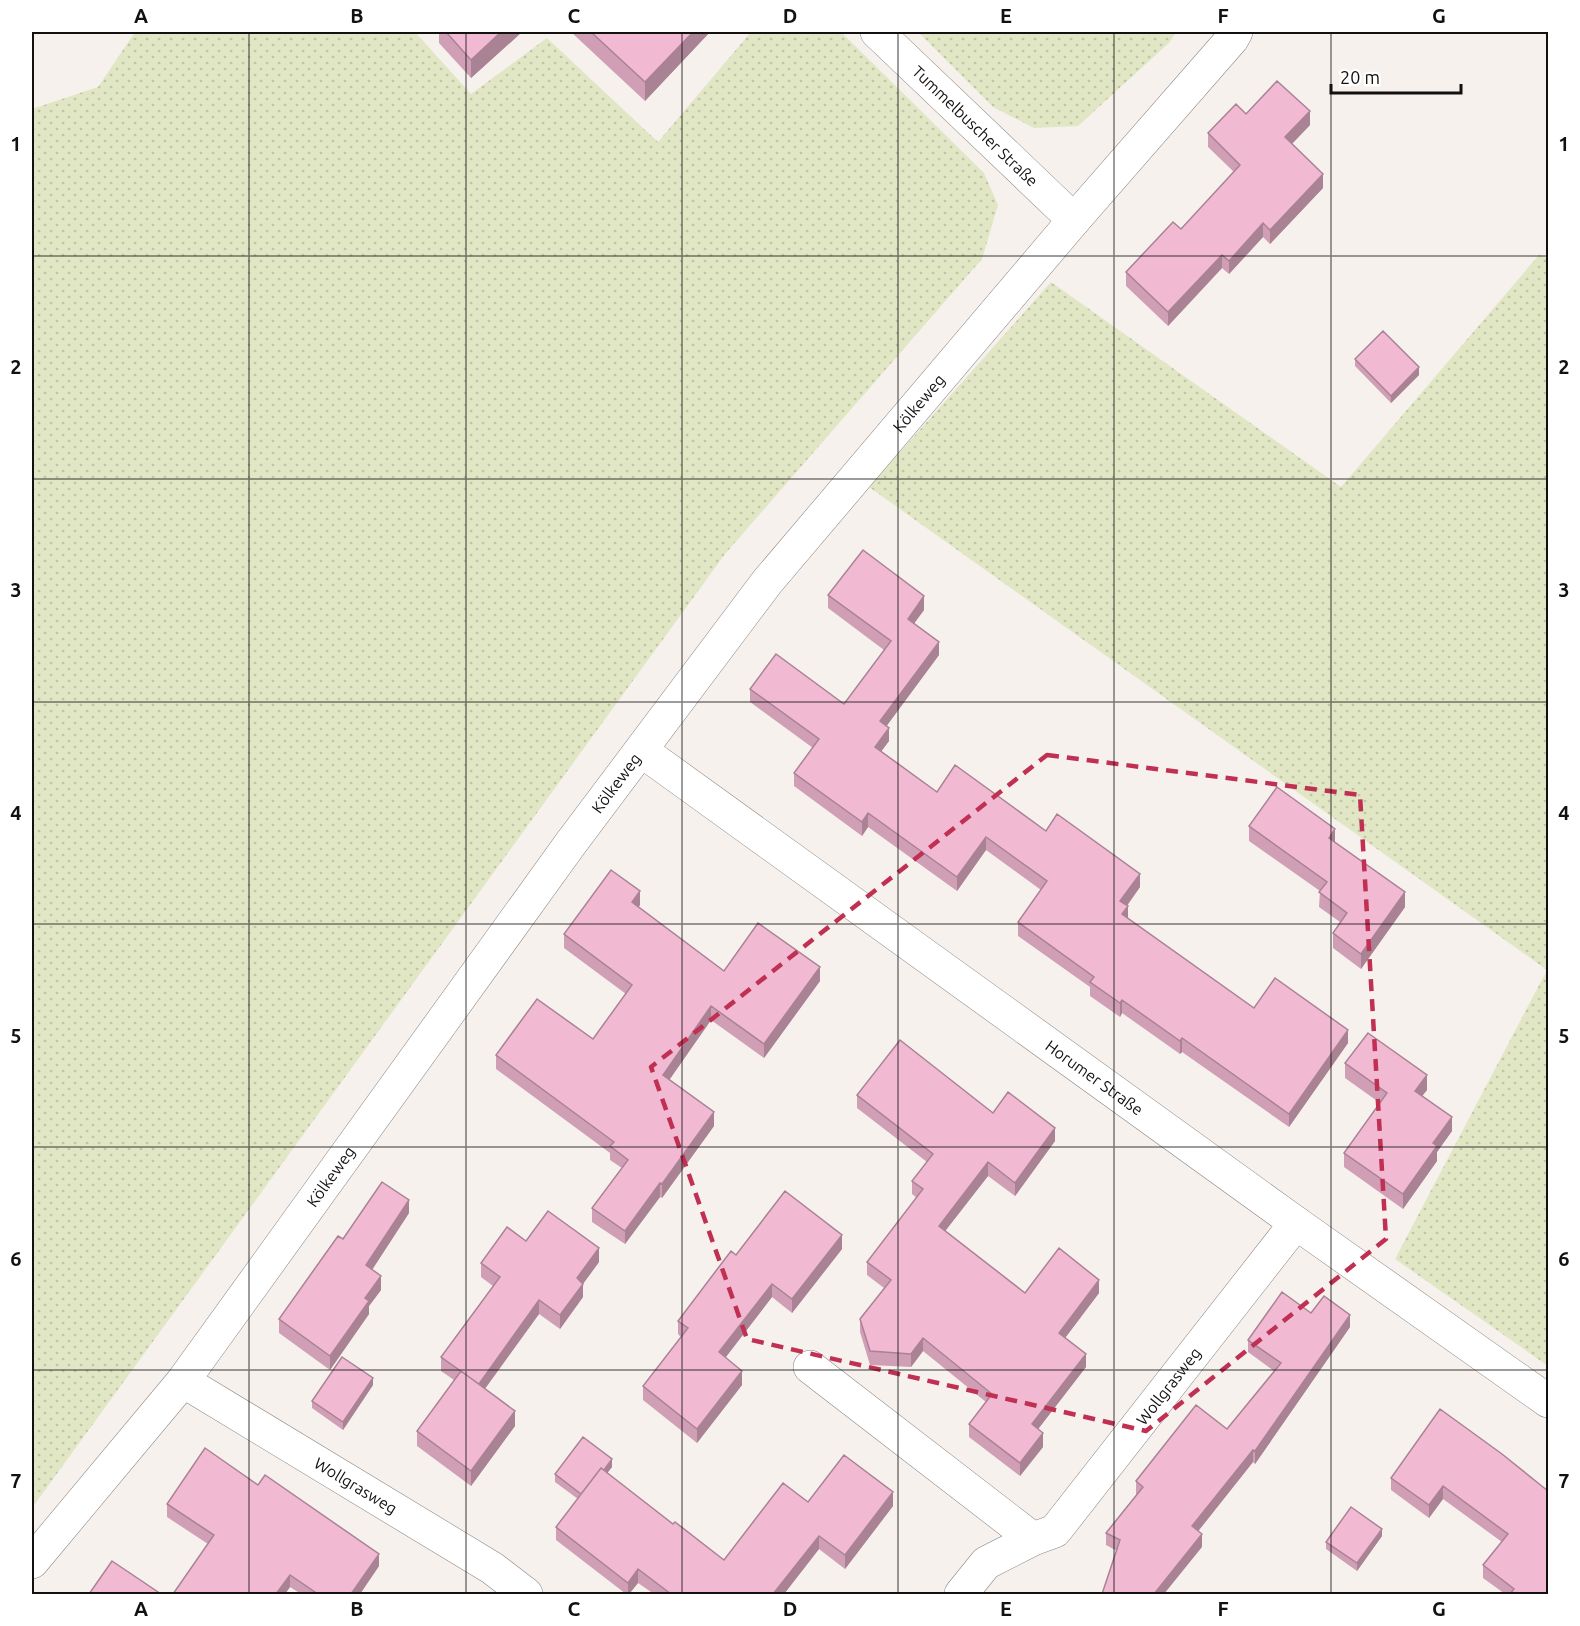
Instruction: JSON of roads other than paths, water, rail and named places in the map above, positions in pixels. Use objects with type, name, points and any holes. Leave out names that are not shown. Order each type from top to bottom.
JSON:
[{"type":"street","name":"Tummelbuscher Straße","points":[[877,32],[1074,220]]},
{"type":"street","name":"Kölkeweg","points":[[32,1562],[183,1381],[564,853],[767,582],[1236,32]]},
{"type":"street","name":"Horumer Straße","points":[[642,750],[1296,1223],[1548,1401]]},
{"type":"street","name":"Wollgrasweg","points":[[961,1594],[986,1563],[1054,1531],[1296,1223]]},
{"type":"street","points":[[810,1368],[1033,1539]]},
{"type":"street","name":"Wollgrasweg","points":[[183,1381],[492,1568],[526,1594]]}]
